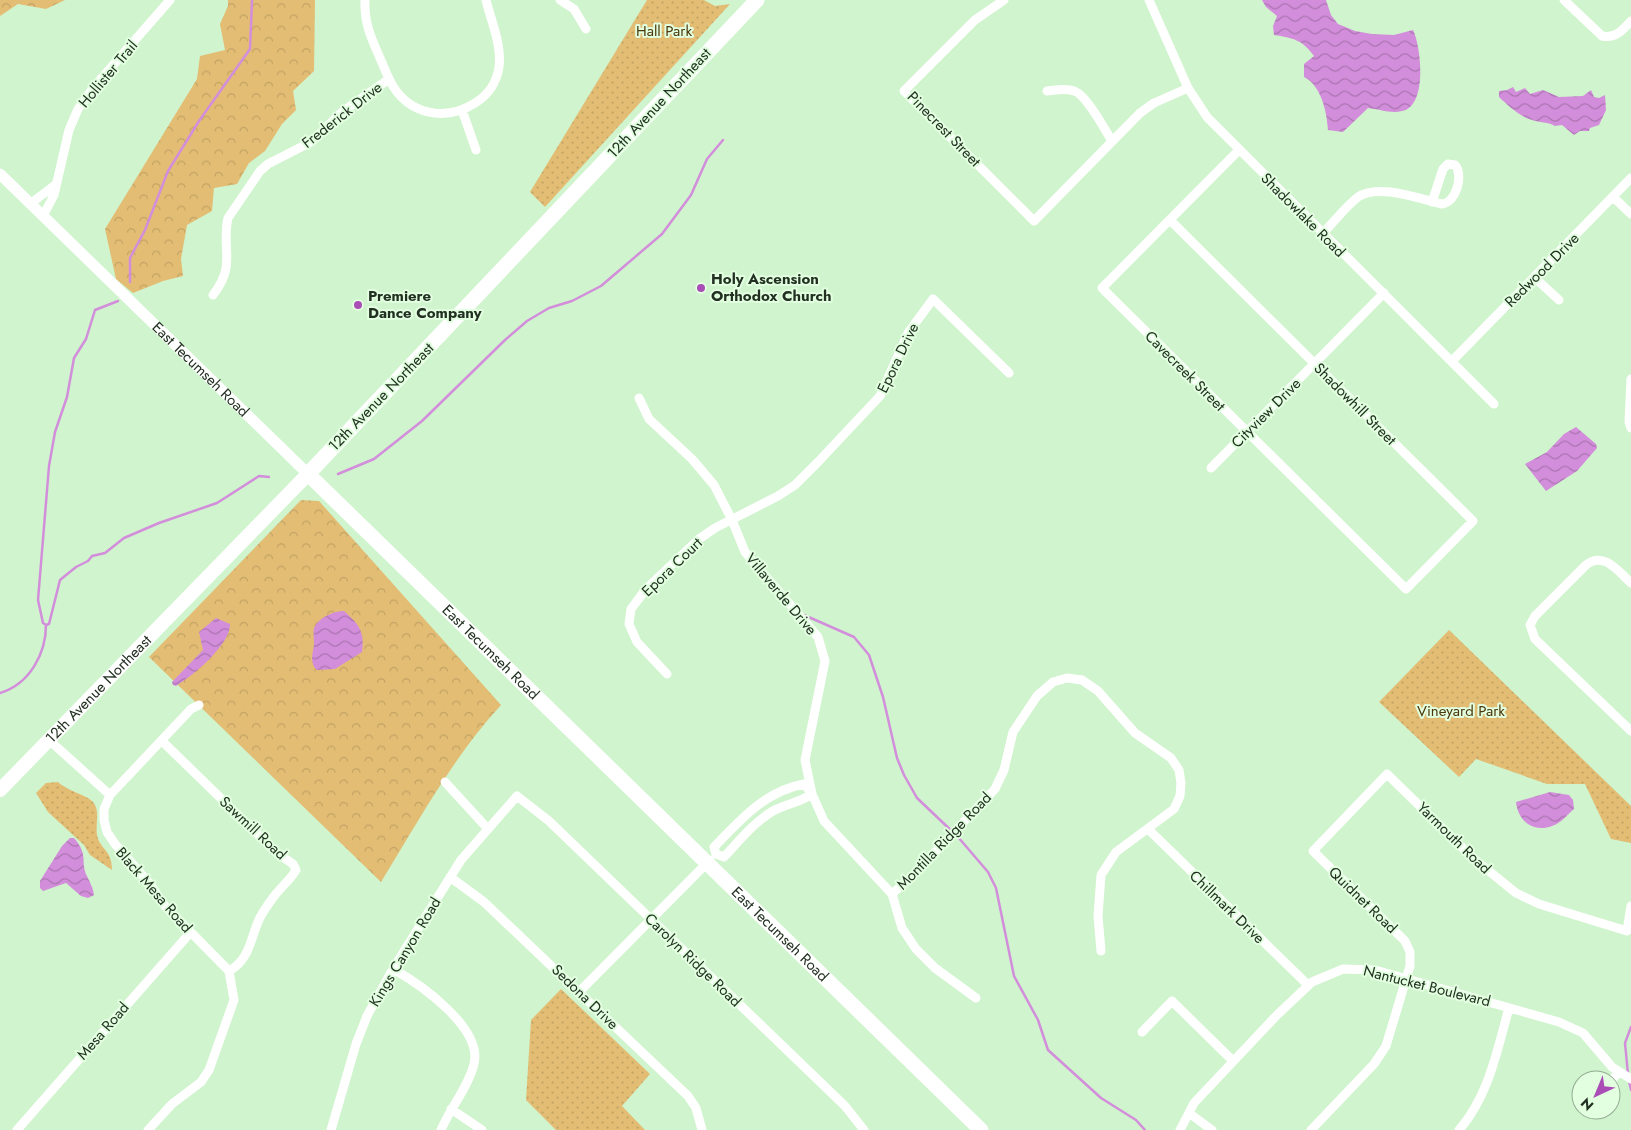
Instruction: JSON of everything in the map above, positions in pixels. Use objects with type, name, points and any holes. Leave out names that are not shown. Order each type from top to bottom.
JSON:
[{"type":"main road","name":"12th Avenue Northeast","points":[[0,790],[308,474],[757,0]]},
{"type":"main road","name":"East Tecumseh Road","points":[[308,474],[711,858],[981,1130]]},
{"type":"street","name":"Hollister Trail","points":[[42,216],[54,195],[55,185],[63,165],[69,130],[78,109],[93,88],[170,0]]},
{"type":"street","points":[[365,0],[366,26],[395,91],[415,108],[436,114],[462,110],[484,96],[496,80],[498,72],[498,46],[486,0]]},
{"type":"street","points":[[560,0],[574,9],[586,29]]},
{"type":"street","name":"Pinecrest Street","points":[[1004,0],[976,20],[904,91],[1034,221],[1112,141]]},
{"type":"street","name":"Shadowlake Road","points":[[1149,0],[1188,88],[1207,118],[1494,404]]},
{"type":"street","points":[[1564,0],[1602,36],[1612,36],[1621,32],[1631,21]]},
{"type":"street","name":"Frederick Drive","points":[[213,295],[225,276],[227,268],[226,227],[228,218],[260,171],[276,158],[311,142],[342,112],[389,79]]},
{"type":"street","points":[[1047,91],[1061,89],[1077,91],[1112,141],[1147,107],[1188,88]]},
{"type":"street","points":[[462,110],[476,150]]},
{"type":"street","name":"Cavecreek Street","points":[[1239,150],[1102,288],[1406,589]]},
{"type":"street","name":"East Tecumseh Road","points":[[0,174],[308,474]]},
{"type":"street","name":"Redwood Drive","points":[[1452,361],[1631,178]]},
{"type":"street","points":[[30,204],[55,185]]},
{"type":"street","points":[[1322,234],[1358,197],[1369,192],[1383,191],[1432,202]]},
{"type":"street","points":[[1613,197],[1631,214]]},
{"type":"street","name":"Shadowhill Street","points":[[1170,220],[1473,521],[1406,589]]},
{"type":"street","points":[[1535,278],[1559,300]]},
{"type":"street","name":"Cityview Drive","points":[[1212,468],[1384,293]]},
{"type":"street","name":"Epora Drive","points":[[732,520],[778,496],[795,484],[880,396],[908,333],[933,298],[1009,373]]},
{"type":"street","points":[[1631,379],[1631,428]]},
{"type":"street","name":"Villaverde Drive","points":[[639,398],[649,419],[692,458],[714,485],[732,520],[745,552],[818,637],[825,661],[805,760],[812,794],[824,821],[892,894],[902,928],[916,949],[935,968],[976,998]]},
{"type":"street","name":"Epora Court","points":[[667,674],[637,642],[629,624],[631,608],[646,589],[699,539],[714,528],[732,520]]},
{"type":"street","points":[[1631,583],[1608,562],[1593,560],[1535,616],[1530,625],[1535,639],[1631,731]]},
{"type":"street","name":"Montilla Ridge Road","points":[[892,894],[918,870],[995,789],[1004,770],[1013,732],[1037,696],[1053,682],[1067,678],[1082,680],[1098,691],[1124,722],[1171,758],[1179,770],[1180,796],[1174,808],[1116,852],[1101,875],[1098,916],[1101,951]]},
{"type":"street","points":[[49,740],[110,795],[191,710],[199,705]]},
{"type":"street","name":"Sawmill Road","points":[[162,741],[277,853],[293,864],[296,870],[294,876],[286,881],[258,921],[248,953],[238,966],[229,971]]},
{"type":"street","name":"Yarmouth Road","points":[[1313,851],[1387,774],[1474,858],[1516,893],[1539,904],[1627,931],[1631,906]]},
{"type":"street","points":[[445,782],[488,829]]},
{"type":"street","points":[[580,992],[711,858],[714,847],[752,808],[793,786],[804,784],[812,794],[806,799],[788,803],[758,822],[724,857],[711,858]]},
{"type":"street","name":"Black Mesa Road","points":[[110,795],[104,809],[107,832],[165,906],[229,971]]},
{"type":"street","name":"Kings Canyon Road","points":[[332,1130],[356,1044],[367,1016],[393,969],[468,851],[517,796]]},
{"type":"street","name":"Carolyn Ridge Road","points":[[517,796],[548,821],[651,919],[853,1114],[864,1130]]},
{"type":"street","name":"Chillmark Drive","points":[[1148,829],[1308,985]]},
{"type":"street","name":"Quidnet Road","points":[[1312,1130],[1381,1055],[1394,1021],[1410,957],[1404,941],[1313,851]]},
{"type":"street","name":"Sedona Drive","points":[[450,877],[484,902],[688,1096],[696,1108],[702,1130]]},
{"type":"street","name":"Mesa Road","points":[[17,1130],[190,933]]},
{"type":"street","name":"Nantucket Boulevard","points":[[1180,1130],[1194,1103],[1308,985],[1330,973],[1354,968],[1375,970],[1559,1022],[1583,1033],[1625,1076]]},
{"type":"street","points":[[393,969],[410,979],[460,1021],[469,1036],[474,1050],[474,1063],[441,1130]]},
{"type":"street","points":[[148,1130],[172,1104],[201,1082],[209,1070],[234,1000],[229,971]]},
{"type":"street","points":[[1142,1032],[1172,1001],[1233,1061]]},
{"type":"street","points":[[1459,1130],[1482,1096],[1509,1008]]},
{"type":"street","points":[[451,1109],[482,1130]]},
{"type":"street","points":[[1189,1113],[1212,1130]]},
{"type":"green space","points":[[0,0],[65,0],[46,9],[18,4],[0,16]]},
{"type":"green space","points":[[228,0],[315,0],[314,71],[293,91],[296,110],[282,124],[265,151],[249,163],[237,184],[214,188],[212,211],[187,225],[181,259],[183,276],[163,281],[133,293],[116,279],[105,229],[197,79],[200,56],[225,50],[220,24],[228,6]]},
{"type":"green space","name":"Hall Park","points":[[647,0],[704,0],[715,6],[730,4],[545,207],[530,192]]},
{"type":"green space","points":[[301,500],[319,501],[501,705],[467,746],[452,768],[381,882],[149,657]]},
{"type":"green space","name":"Vineyard Park","points":[[1449,630],[1631,806],[1631,843],[1611,839],[1585,784],[1547,784],[1476,759],[1459,777],[1379,702]]},
{"type":"green space","points":[[58,782],[89,799],[95,805],[97,835],[110,858],[112,870],[90,855],[84,845],[48,812],[36,793],[46,783]]},
{"type":"green space","points":[[561,989],[650,1074],[622,1106],[645,1130],[556,1130],[526,1100],[531,1020]]},
{"type":"water","points":[[1262,0],[1326,0],[1331,15],[1338,24],[1355,31],[1394,35],[1413,30],[1420,61],[1420,75],[1416,98],[1410,107],[1394,112],[1368,108],[1343,132],[1328,130],[1326,115],[1319,93],[1315,86],[1304,77],[1304,64],[1314,56],[1302,43],[1287,37],[1274,35],[1273,26],[1277,16],[1266,7]]},
{"type":"water","points":[[1513,87],[1516,92],[1525,88],[1530,94],[1543,90],[1559,97],[1583,96],[1591,90],[1594,97],[1599,98],[1605,95],[1606,110],[1599,125],[1590,128],[1589,131],[1580,131],[1574,135],[1562,125],[1555,126],[1531,120],[1521,115],[1499,97],[1499,91]]},
{"type":"water","points":[[1576,427],[1596,444],[1597,448],[1577,471],[1546,491],[1525,464],[1547,452],[1564,434]]},
{"type":"water","points":[[344,611],[360,629],[363,639],[362,652],[335,669],[317,670],[312,661],[314,628],[327,615]]},
{"type":"water","points":[[216,618],[230,624],[229,632],[224,641],[210,659],[192,675],[176,686],[173,685],[172,682],[203,650],[199,632]]},
{"type":"water","points":[[1550,792],[1569,795],[1573,800],[1574,809],[1555,825],[1545,828],[1533,826],[1523,820],[1517,809],[1516,802]]},
{"type":"water","points":[[70,838],[74,838],[79,844],[83,854],[85,871],[94,895],[88,898],[81,896],[66,883],[43,891],[40,888],[40,881],[62,846]]},
{"type":"waterway","points":[[130,282],[130,258],[145,230],[168,171],[199,121],[250,49],[252,0]]},
{"type":"waterway","points":[[338,474],[374,459],[422,421],[527,321],[549,308],[572,301],[601,286],[662,234],[691,195],[707,159],[723,140]]},
{"type":"waterway","points":[[46,625],[43,623],[38,600],[49,466],[55,432],[67,397],[74,358],[86,339],[95,310],[118,301]]},
{"type":"waterway","points":[[0,693],[20,683],[34,666],[43,646],[46,625],[49,624],[60,580],[76,567],[88,561],[92,556],[105,553],[124,538],[159,523],[217,503],[259,476],[269,477]]},
{"type":"waterway","points":[[804,615],[854,637],[869,655],[883,697],[897,758],[904,775],[917,798],[958,837],[988,872],[996,888],[1014,976],[1038,1020],[1048,1050],[1101,1098],[1136,1120],[1145,1130]]},
{"type":"waterway","points":[[1628,1074],[1625,1043],[1631,1027]]},
{"type":"waterway","points":[[1629,1081],[1631,1090]]},
{"type":"place","name":"Holy Ascension Orthodox Church","points":[[701,288]]},
{"type":"place","name":"Premiere Dance Company","points":[[358,305]]}]
